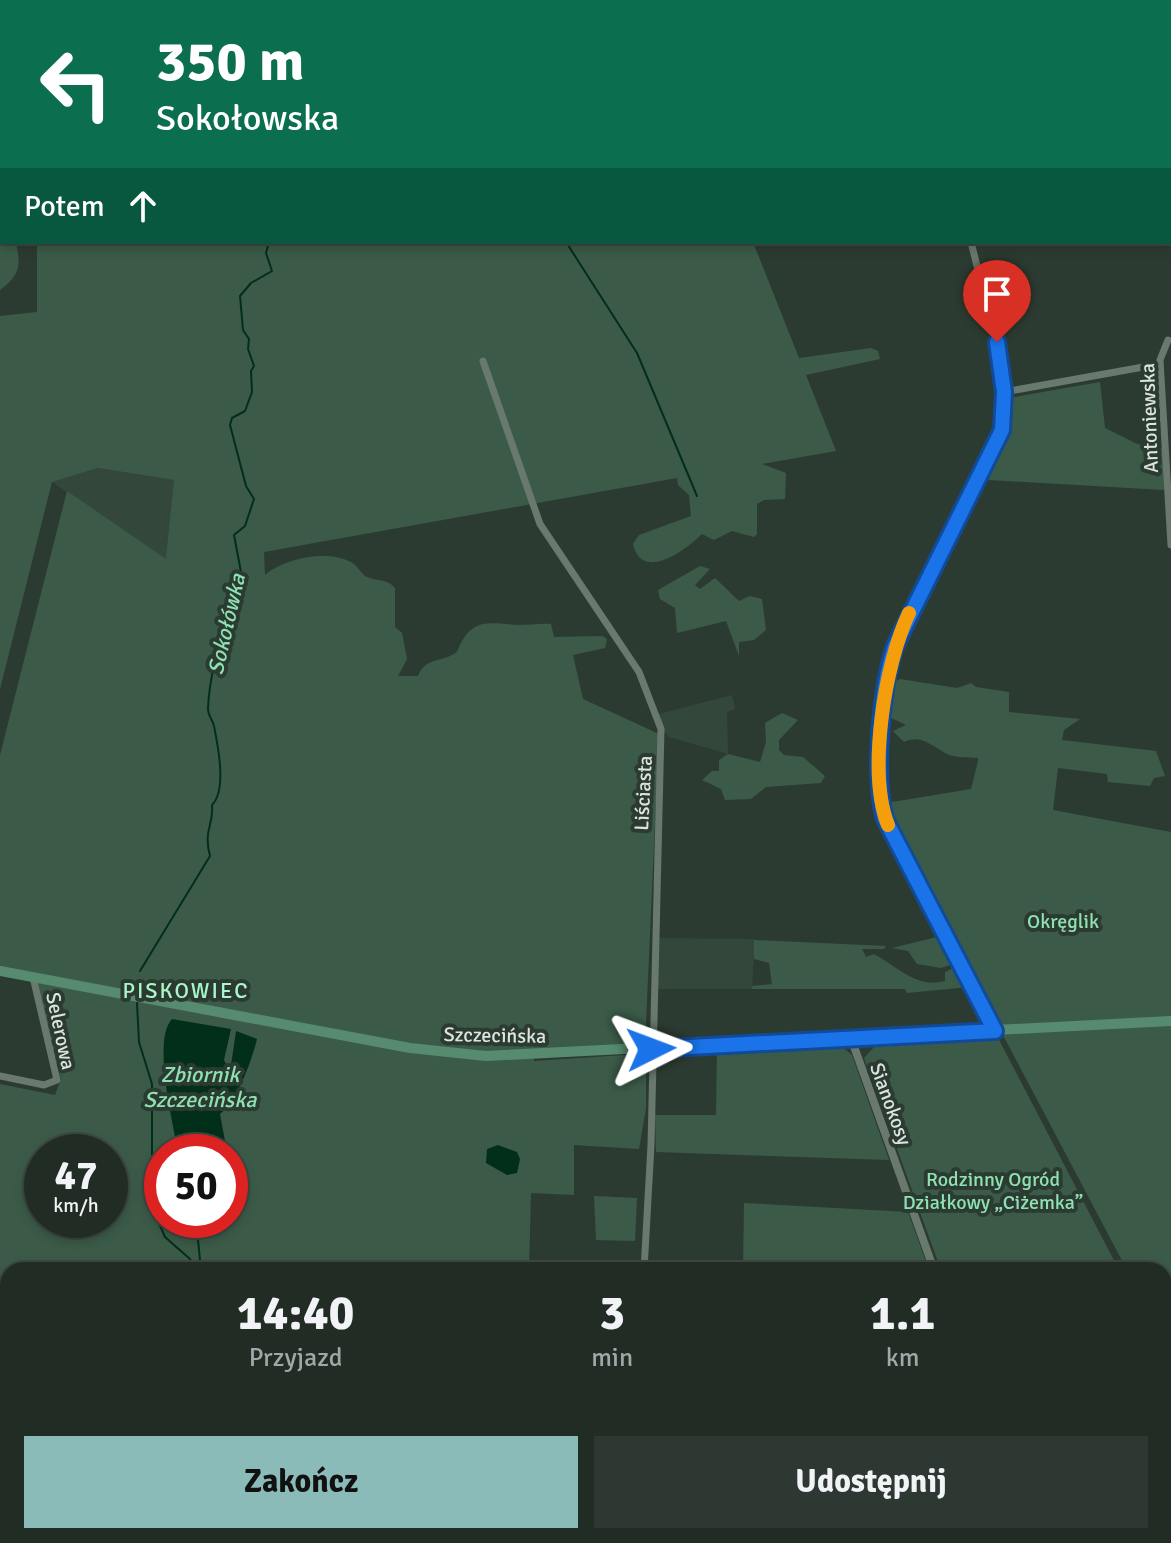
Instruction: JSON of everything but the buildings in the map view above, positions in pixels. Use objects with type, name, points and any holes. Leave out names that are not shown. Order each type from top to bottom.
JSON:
[{"type":"main road","name":"Szczecińska","points":[[0,971],[462,1055],[651,1049],[1171,1021]]},
{"type":"street","points":[[972,244],[997,342],[1004,392],[1000,436],[908,616],[889,664],[882,710],[881,802],[900,853],[995,1031]]},
{"type":"street","name":"Antoniewska","points":[[1168,340],[1160,364],[1171,545]]},
{"type":"street","name":"Liściasta","points":[[483,361],[540,524],[639,672],[661,729],[651,1145],[644,1262]]},
{"type":"street","points":[[1004,392],[1160,364]]},
{"type":"street","name":"Selerowa","points":[[0,1076],[44,1085],[57,1080],[33,977]]},
{"type":"street","name":"Sianokosy","points":[[851,1038],[931,1262]]},
{"type":"shaded area","points":[[98,468],[174,480],[167,560],[52,482]]},
{"type":"shaded area","points":[[732,695],[735,709],[727,712],[728,754],[669,737],[664,731],[659,714]]},
{"type":"shaded area","points":[[658,938],[755,939],[752,989],[658,989]]},
{"type":"green space","points":[[0,244],[16,244],[15,275],[0,290]]},
{"type":"green space","points":[[37,244],[754,244],[799,358],[871,348],[878,351],[880,359],[806,375],[836,451],[762,464],[786,473],[785,499],[764,500],[757,504],[757,534],[754,537],[732,531],[714,540],[702,534],[665,560],[645,561],[633,544],[639,535],[691,516],[689,495],[678,485],[677,478],[264,552],[265,575],[295,560],[321,556],[344,559],[367,577],[392,585],[395,588],[395,627],[402,633],[407,659],[398,676],[418,676],[426,665],[457,652],[474,628],[489,623],[551,624],[554,637],[602,636],[607,639],[605,648],[573,655],[583,699],[659,734],[645,1045],[534,1052],[534,1061],[624,1055],[646,1060],[646,1108],[639,1149],[574,1145],[574,1195],[531,1193],[529,1262],[0,1262],[0,1084],[55,1095],[61,1079],[34,974],[0,968],[0,755],[67,491],[166,559],[174,480],[98,468],[52,482],[0,689],[0,316],[37,312]]},
{"type":"green space","points":[[1100,382],[1105,428],[1137,444],[1163,449],[1164,490],[989,480],[987,476],[1006,434],[1009,398]]},
{"type":"green space","points":[[700,566],[710,569],[695,585],[700,589],[715,578],[739,601],[750,596],[762,599],[766,630],[754,640],[739,642],[739,656],[726,621],[677,633],[675,608],[660,599],[658,590]]},
{"type":"green space","name":"Okręglik","points":[[900,679],[957,688],[971,683],[976,687],[1009,692],[1009,712],[1080,719],[1064,730],[1062,740],[1156,751],[1165,776],[1154,778],[1150,786],[1108,782],[1107,774],[1058,768],[1053,810],[1171,832],[1171,1262],[1123,1262],[892,825],[886,803],[971,789],[978,758],[948,755],[920,740],[904,742],[893,731],[906,725],[889,717],[885,707],[889,684]]},
{"type":"green space","points":[[782,713],[798,720],[779,740],[779,750],[784,755],[803,757],[825,776],[821,783],[766,787],[751,799],[725,800],[721,789],[702,780],[712,771],[719,771],[719,760],[728,754],[760,762],[766,742],[765,723]]},
{"type":"green space","points":[[941,936],[956,963],[941,968],[917,964],[908,951],[892,948]]},
{"type":"green space","points":[[754,940],[886,946],[884,949],[862,949],[866,957],[874,954],[925,982],[945,981],[945,972],[958,966],[969,987],[907,993],[905,989],[752,989],[752,986],[772,984],[769,963],[754,959]]},
{"type":"green space","name":"Rodzinny Ogród Działkowy „Ciżemka”","points":[[998,1038],[1115,1262],[938,1262],[864,1058],[876,1045]]},
{"type":"green space","points":[[837,1043],[852,1055],[889,1160],[656,1152],[655,1115],[716,1115],[717,1050]]},
{"type":"green space","points":[[594,1196],[637,1198],[635,1241],[596,1240]]},
{"type":"green space","points":[[744,1203],[908,1212],[926,1262],[743,1262]]},
{"type":"water","name":"Zbiornik Szczecińska","points":[[172,1019],[231,1029],[224,1060],[227,1066],[231,1065],[236,1031],[257,1039],[238,1090],[220,1114],[224,1134],[175,1134],[164,1062],[166,1030]]},
{"type":"water","points":[[498,1145],[517,1152],[520,1159],[517,1173],[507,1175],[486,1163],[487,1149]]},
{"type":"waterway","name":"Sokołówka","points":[[140,971],[210,856],[208,834],[220,779],[216,735],[208,711],[209,696],[217,653],[234,598],[231,591],[241,572],[234,535],[245,526],[254,499],[246,486],[230,425],[232,418],[245,411],[252,392],[251,371],[254,366],[248,349],[249,339],[243,330],[240,296],[251,283],[272,271],[266,253],[268,244]]},
{"type":"waterway","points":[[567,244],[637,353],[697,496]]},
{"type":"waterway","name":"Sokołówka","points":[[137,1003],[139,1042],[152,1084],[152,1207],[165,1237],[191,1262]]},
{"type":"waterway","points":[[198,1238],[200,1262]]},
{"type":"slow traffic","points":[[888,825],[881,802],[885,684],[895,646],[909,613]]},
{"type":"district","name":"PISKOWIEC","points":[[186,990]]},
{"type":"route","points":[[651,1049],[995,1031],[885,819],[881,802],[881,733],[885,684],[895,646],[1002,430],[1004,392],[997,342]]}]
